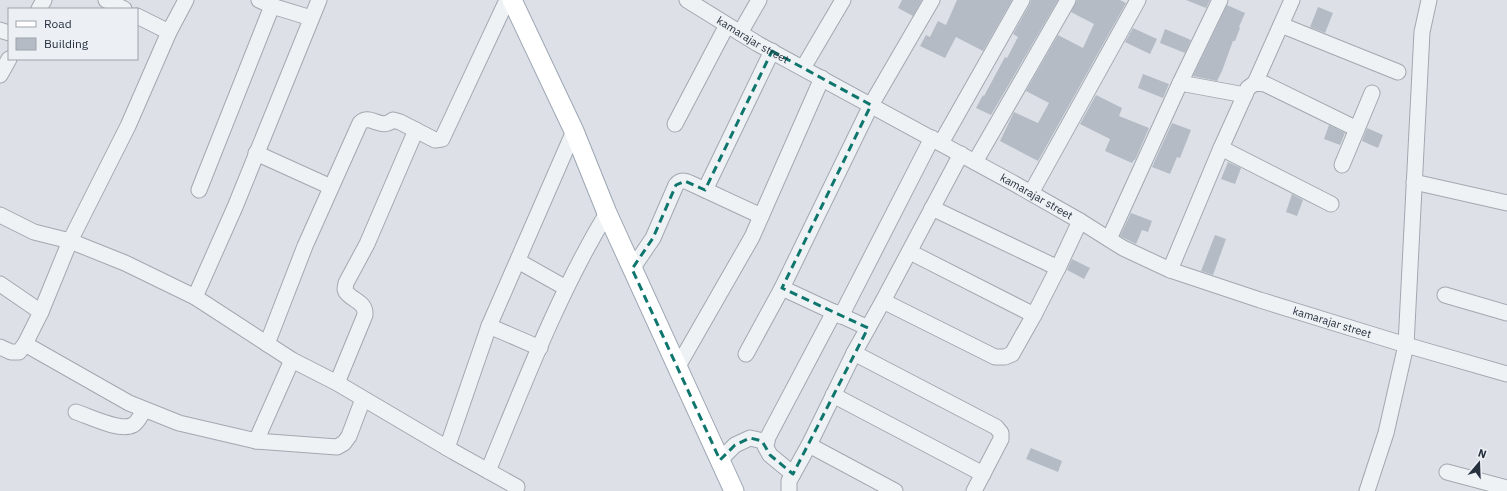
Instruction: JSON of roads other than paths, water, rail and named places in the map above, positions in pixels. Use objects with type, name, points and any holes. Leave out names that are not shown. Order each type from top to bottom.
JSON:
[{"type":"main road","points":[[512,0],[574,131],[607,213],[734,491]]},
{"type":"street","points":[[106,0],[122,8]]},
{"type":"street","points":[[0,347],[10,352],[19,352],[25,344],[41,312],[70,241],[128,126],[169,32],[186,0]]},
{"type":"street","points":[[195,297],[235,206],[319,0]]},
{"type":"street","points":[[267,344],[305,246],[360,123],[368,119],[383,124],[388,124],[393,120],[400,122],[435,140],[442,139],[507,0]]},
{"type":"street","name":"kamarajar street","points":[[687,0],[772,51],[1031,193],[1109,238],[1122,248],[1170,270],[1267,303],[1507,374]]},
{"type":"street","points":[[740,33],[759,0]]},
{"type":"street","points":[[803,68],[843,0]]},
{"type":"street","points":[[746,354],[782,288],[871,105],[932,0]]},
{"type":"street","points":[[793,474],[770,455],[765,446],[837,314],[936,141],[1022,0]]},
{"type":"street","points":[[975,162],[1068,0]]},
{"type":"street","points":[[1031,193],[1138,0]]},
{"type":"street","points":[[1109,238],[1220,0]]},
{"type":"street","points":[[1170,270],[1220,148],[1292,0]]},
{"type":"street","points":[[1367,491],[1386,433],[1406,345],[1422,32],[1429,0]]},
{"type":"street","points":[[199,190],[265,3],[311,18]]},
{"type":"street","points":[[138,16],[169,32]]},
{"type":"street","points":[[1281,24],[1398,72]]},
{"type":"street","points":[[675,124],[727,25]]},
{"type":"street","points":[[705,190],[772,51]]},
{"type":"street","points":[[0,75],[8,60]]},
{"type":"street","points":[[677,368],[752,237],[822,78]]},
{"type":"street","points":[[1180,83],[1250,89],[1265,84],[1357,129]]},
{"type":"street","points":[[1342,165],[1372,93]]},
{"type":"street","points":[[337,383],[366,312],[364,306],[348,295],[345,288],[367,244],[416,130]]},
{"type":"street","points":[[447,448],[489,326],[574,131]]},
{"type":"street","points":[[1220,148],[1330,204]]},
{"type":"street","points":[[256,154],[331,187]]},
{"type":"street","points":[[789,491],[789,481],[809,445],[854,353],[910,252],[961,154]]},
{"type":"street","points":[[632,269],[653,238],[676,185],[679,182],[685,181],[761,216]]},
{"type":"street","points":[[1414,182],[1507,203]]},
{"type":"street","points":[[932,208],[1058,268]]},
{"type":"street","points":[[488,471],[566,288],[588,244],[607,213]]},
{"type":"street","points":[[0,215],[34,232],[70,241],[125,263],[195,297],[292,360],[337,383],[520,490]]},
{"type":"street","points":[[883,301],[995,357],[1005,357],[1012,354],[1034,316],[1080,221]]},
{"type":"street","points":[[910,252],[1034,316]]},
{"type":"street","points":[[518,261],[566,288]]},
{"type":"street","points":[[0,284],[41,312]]},
{"type":"street","points":[[782,288],[868,328]]},
{"type":"street","points":[[1445,295],[1507,312]]},
{"type":"street","points":[[489,326],[540,348]]},
{"type":"street","points":[[25,344],[144,410],[179,422],[256,442],[337,447],[344,443],[349,436],[363,399]]},
{"type":"street","points":[[854,353],[996,427],[1001,433],[1001,439],[974,491]]},
{"type":"street","points":[[256,442],[292,360]]},
{"type":"street","points":[[833,395],[983,474]]},
{"type":"street","points":[[76,412],[113,425],[124,426],[132,425],[138,420],[144,410]]},
{"type":"street","points":[[720,460],[735,445],[750,438],[767,442]]},
{"type":"street","points":[[809,445],[895,491]]},
{"type":"street","points":[[1447,472],[1507,488]]}]
